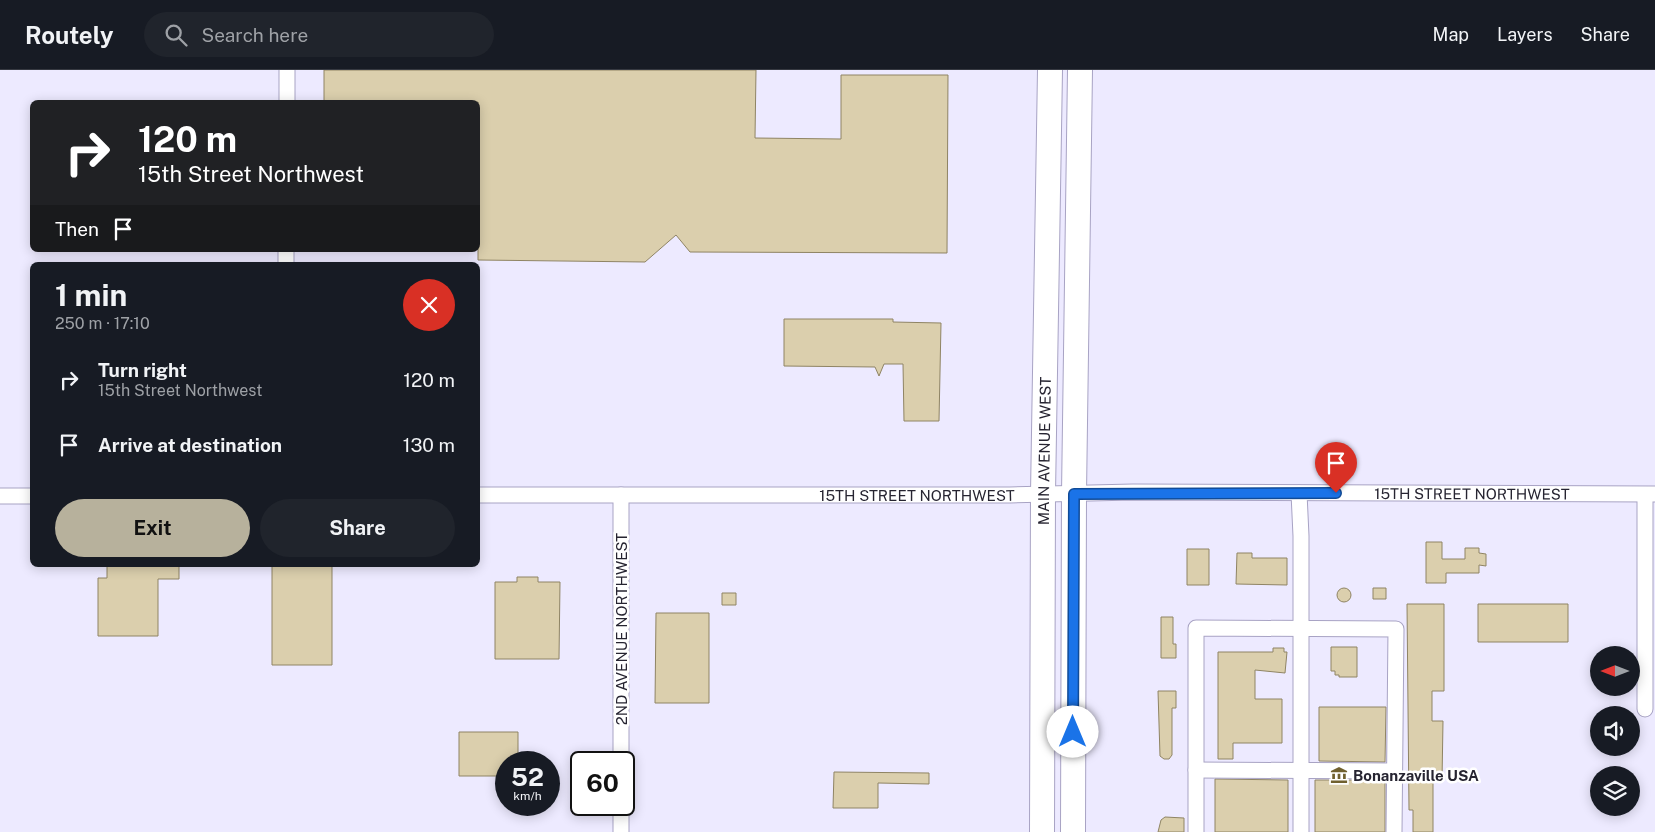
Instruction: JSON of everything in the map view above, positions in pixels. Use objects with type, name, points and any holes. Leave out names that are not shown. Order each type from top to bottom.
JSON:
[{"type":"main road","name":"MAIN AVENUE WEST","points":[[1042,832],[1043,493],[1050,70]]},
{"type":"main road","name":"MAIN AVENUE WEST","points":[[1073,832],[1074,494],[1080,70]]},
{"type":"street","points":[[287,70],[287,100]]},
{"type":"street","name":"15TH STREET NORTHWEST","points":[[480,495],[1043,493],[1650,494]]},
{"type":"street","points":[[1299,493],[1302,536],[1301,832]]},
{"type":"street","points":[[1646,709],[1650,494]]},
{"type":"street","name":"2ND AVENUE NORTHWEST","points":[[621,495],[621,751]]},
{"type":"street","points":[[0,496],[30,496]]},
{"type":"street","points":[[1196,832],[1196,628],[1396,629],[1394,832]]},
{"type":"street","points":[[1196,770],[1394,771]]},
{"type":"street","points":[[621,816],[621,832]]},
{"type":"building","points":[[324,70],[756,70],[755,138],[841,139],[841,75],[948,75],[947,253],[690,252],[676,235],[645,262],[478,260],[478,252],[480,252],[480,100],[324,100]]},
{"type":"building","points":[[784,319],[893,319],[893,322],[941,323],[939,421],[904,421],[903,364],[884,364],[879,376],[875,367],[784,366]]},
{"type":"building","points":[[1426,542],[1442,542],[1442,559],[1465,559],[1465,548],[1479,548],[1479,553],[1486,554],[1486,566],[1479,565],[1479,573],[1446,573],[1446,583],[1426,583]]},
{"type":"building","points":[[1187,549],[1209,549],[1209,585],[1187,585]]},
{"type":"building","points":[[1237,553],[1252,553],[1252,558],[1287,558],[1287,585],[1236,584]]},
{"type":"building","points":[[107,567],[179,567],[179,579],[158,579],[158,636],[98,636],[98,578],[107,578]]},
{"type":"building","points":[[272,567],[332,567],[332,665],[272,665]]},
{"type":"building","points":[[517,577],[538,577],[538,582],[560,582],[559,659],[495,659],[495,582],[517,582]]},
{"type":"building","points":[[1344,588],[1349,590],[1351,595],[1349,600],[1344,602],[1339,600],[1337,595],[1339,590]]},
{"type":"building","points":[[1373,588],[1386,588],[1386,599],[1373,599]]},
{"type":"building","points":[[722,593],[736,593],[736,605],[722,605]]},
{"type":"building","points":[[1407,604],[1444,604],[1444,691],[1432,691],[1432,721],[1443,721],[1442,781],[1433,781],[1433,832],[1413,832],[1413,810],[1409,810]]},
{"type":"building","points":[[1478,604],[1568,604],[1568,642],[1478,642]]},
{"type":"building","points":[[656,613],[709,613],[709,703],[655,703]]},
{"type":"building","points":[[1161,617],[1173,617],[1173,644],[1176,644],[1176,658],[1161,658]]},
{"type":"building","points":[[1331,647],[1357,647],[1357,677],[1339,677],[1339,675],[1335,675],[1335,671],[1331,671]]},
{"type":"building","points":[[1273,648],[1284,648],[1284,652],[1287,652],[1285,673],[1255,670],[1255,699],[1282,699],[1282,743],[1233,743],[1233,759],[1218,759],[1218,652],[1273,652]]},
{"type":"building","points":[[1158,691],[1176,691],[1176,708],[1172,708],[1172,755],[1169,759],[1164,759],[1160,756]]},
{"type":"building","points":[[1319,707],[1386,707],[1385,762],[1319,761]]},
{"type":"building","points":[[459,732],[518,732],[518,751],[495,751],[495,776],[459,776]]},
{"type":"building","points":[[834,772],[929,773],[929,784],[878,783],[878,808],[833,808]]},
{"type":"building","points":[[1215,779],[1288,780],[1288,832],[1215,832]]},
{"type":"building","points":[[1315,780],[1385,780],[1385,832],[1315,832]]},
{"type":"building","points":[[1165,817],[1184,818],[1184,832],[1158,832],[1161,820]]},
{"type":"place","name":"Bonanzaville USA","points":[[1339,775]]},
{"type":"route","points":[[1073,732],[1074,494],[1133,492],[1336,493]]}]
